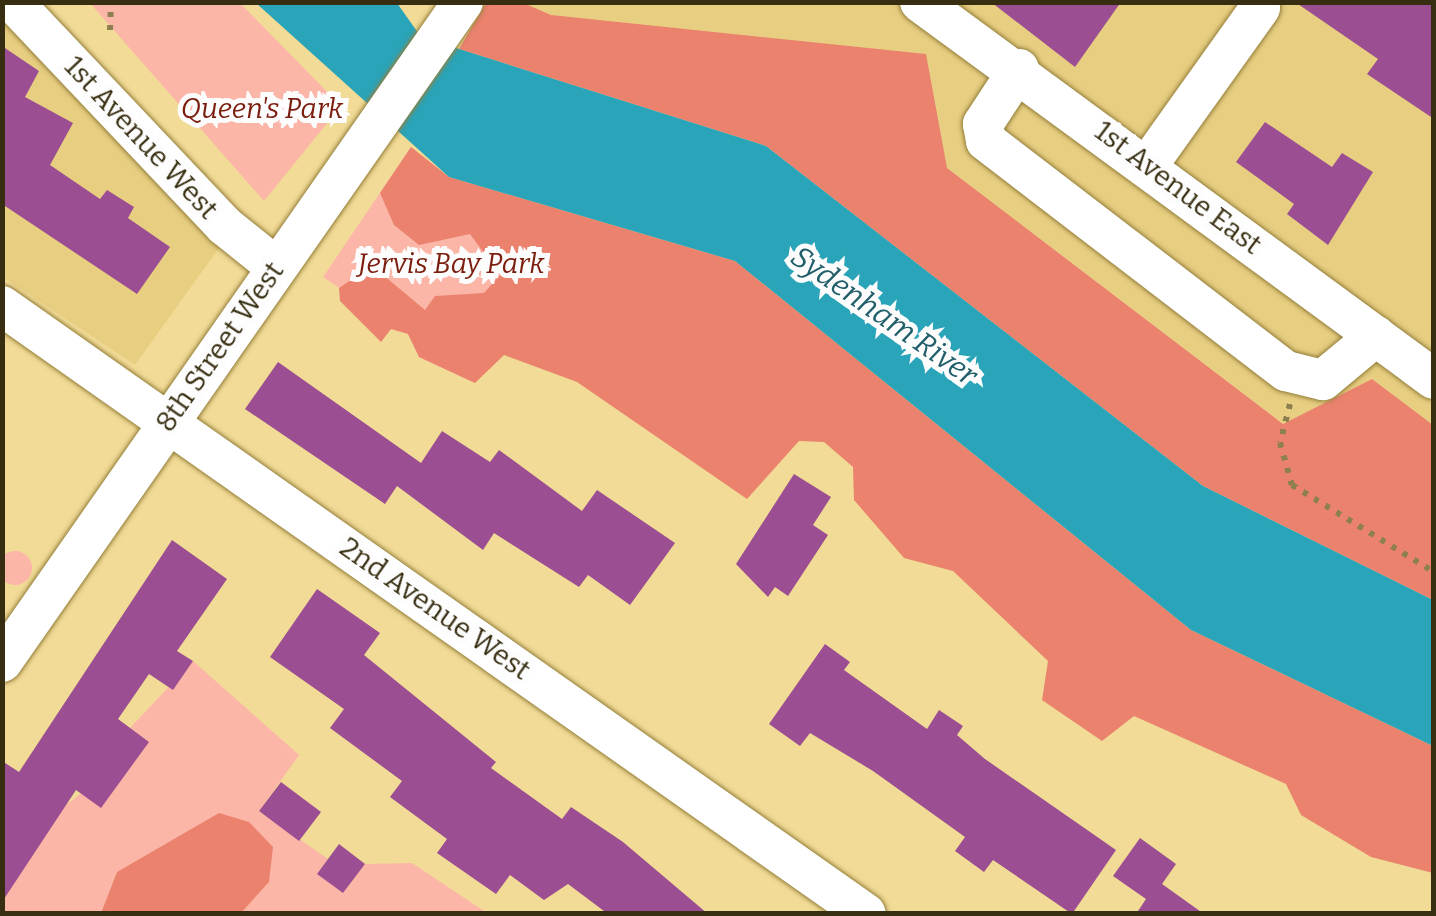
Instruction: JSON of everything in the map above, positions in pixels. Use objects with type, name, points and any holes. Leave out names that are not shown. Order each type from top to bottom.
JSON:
[{"type":"street","name":"1st Avenue West","points":[[13,2],[225,226],[275,266]]},
{"type":"street","name":"1st Avenue East","points":[[920,2],[1019,69],[1434,379]]},
{"type":"street","points":[[1148,165],[1260,8]]},
{"type":"street","name":"8th Street West","points":[[2,662],[451,18]]},
{"type":"street","points":[[1019,69],[982,124],[986,141],[1299,380],[1339,374],[1376,336]]},
{"type":"street","name":"2nd Avenue West","points":[[2,306],[866,914]]},
{"type":"path","points":[[110,30],[111,2]]},
{"type":"path","points":[[1299,380],[1280,443],[1292,485],[1434,572]]},
{"type":"shaded area","points":[[521,2],[551,15],[926,54],[947,168],[1283,424],[1372,379],[1433,425],[1433,600],[1203,486],[766,146],[459,49],[486,3]]},
{"type":"shaded area","points":[[521,3],[1433,3],[1433,425],[1372,379],[1284,424],[947,168]]},
{"type":"shaded area","points":[[2,16],[221,245],[135,365],[3,277]]},
{"type":"shaded area","points":[[411,147],[449,177],[735,261],[1191,630],[1433,746],[1433,873],[1371,857],[1301,815],[1286,784],[1134,716],[1102,741],[1042,700],[1048,661],[953,571],[904,558],[854,500],[853,467],[824,442],[799,441],[747,499],[577,382],[504,355],[475,383],[419,357],[408,334],[391,329],[381,342],[340,301],[339,288],[358,275],[376,269],[425,310],[435,296],[484,293],[500,275],[470,234],[419,245],[394,225],[380,193]]},
{"type":"shaded area","points":[[219,813],[249,822],[273,847],[269,882],[241,913],[101,913],[117,872]]},
{"type":"green space","name":"Queen's Park","points":[[90,3],[240,3],[341,106],[264,201]]},
{"type":"green space","name":"Jervis Bay Park","points":[[411,147],[449,177],[577,215],[475,383],[419,357],[408,334],[323,277]]},
{"type":"green space","points":[[15,551],[27,556],[32,568],[27,580],[15,585],[3,580],[-2,568],[3,556]]},
{"type":"green space","points":[[193,661],[299,755],[259,811],[328,859],[318,874],[343,893],[365,864],[412,863],[487,913],[241,913],[269,882],[181,836],[117,872],[101,913],[3,914],[3,891],[66,805],[148,742],[130,728]]},
{"type":"water","name":"Sydenham River","points":[[256,3],[397,3],[421,37],[766,146],[1203,486],[1433,600],[1433,746],[1191,630],[735,261],[449,177]]},
{"type":"building","points":[[991,2],[1121,2],[1075,67]]},
{"type":"building","points":[[1295,2],[1434,2],[1434,119],[1367,74],[1378,59]]},
{"type":"building","points":[[2,46],[39,71],[25,97],[73,123],[50,165],[100,199],[107,190],[134,207],[128,218],[170,247],[137,294],[2,204]]},
{"type":"building","points":[[1265,122],[1332,167],[1342,153],[1373,172],[1328,245],[1287,214],[1294,204],[1236,162]]},
{"type":"building","points":[[278,362],[421,463],[442,431],[490,462],[499,450],[582,511],[597,490],[675,543],[630,605],[588,575],[579,587],[494,533],[483,550],[397,486],[385,504],[245,409]]},
{"type":"building","points":[[794,474],[831,497],[813,525],[828,535],[788,596],[775,587],[768,597],[736,564]]},
{"type":"building","points":[[172,540],[227,579],[177,651],[193,661],[173,690],[149,674],[118,719],[149,742],[101,808],[76,790],[2,902],[2,761],[19,772]]},
{"type":"building","points":[[317,589],[380,633],[364,655],[496,762],[491,768],[562,819],[571,807],[623,842],[708,914],[608,914],[568,884],[544,900],[510,875],[496,894],[437,853],[447,839],[390,797],[402,781],[330,728],[344,709],[270,657]]},
{"type":"building","points":[[825,644],[850,662],[844,670],[927,729],[939,710],[963,726],[957,735],[985,759],[1116,850],[1072,914],[993,860],[984,872],[955,851],[965,837],[873,771],[810,733],[800,746],[769,724]]},
{"type":"building","points":[[281,782],[321,812],[299,841],[259,811]]},
{"type":"building","points":[[1140,838],[1176,864],[1162,884],[1204,914],[1136,914],[1146,899],[1113,876]]},
{"type":"building","points":[[339,844],[365,864],[343,893],[317,874]]}]
